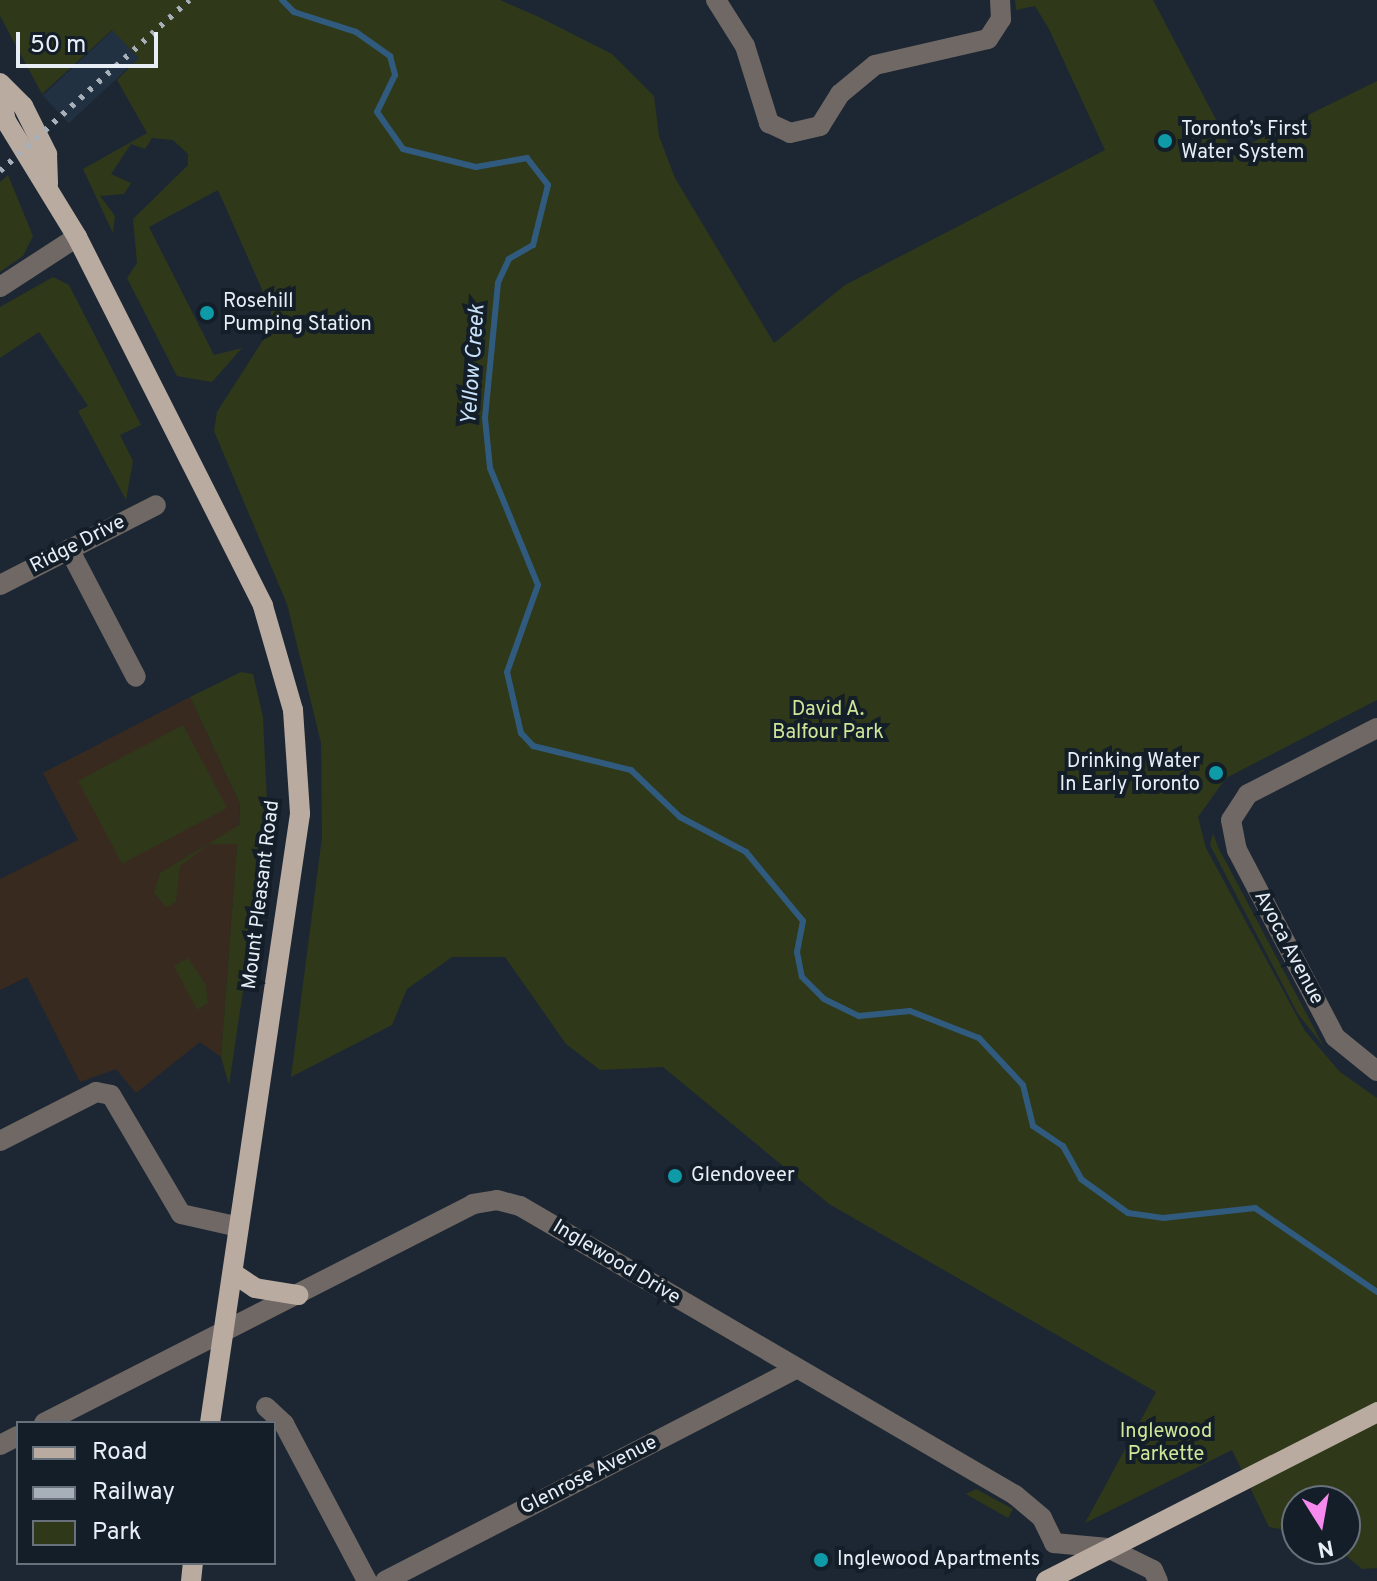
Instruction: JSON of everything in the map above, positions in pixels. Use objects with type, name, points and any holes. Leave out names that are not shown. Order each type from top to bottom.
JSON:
[{"type":"main road","name":"Mount Pleasant Road","points":[[0,83],[23,106],[42,144],[48,184]]},
{"type":"main road","name":"Mount Pleasant Road","points":[[0,93],[12,133],[48,184],[77,237],[263,606],[293,710],[300,814],[210,1421]]},
{"type":"main road","points":[[233,1273],[255,1288],[298,1295]]},
{"type":"main road","points":[[1046,1581],[1377,1412]]},
{"type":"street","points":[[716,0],[745,46],[769,123],[790,133],[820,126],[840,94],[875,65],[988,39],[1001,19],[1000,0]]},
{"type":"street","points":[[0,287],[77,237]]},
{"type":"street","name":"Ridge Drive","points":[[0,585],[156,505]]},
{"type":"street","points":[[69,549],[136,677]]},
{"type":"street","name":"Avoca Avenue","points":[[1377,728],[1234,806],[1237,850],[1335,1037],[1377,1071]]},
{"type":"street","points":[[0,1141],[96,1092],[111,1095],[181,1214],[239,1227]]},
{"type":"street","name":"Inglewood Drive","points":[[48,1421],[223,1335],[473,1204],[497,1200],[520,1206],[793,1370],[1015,1495],[1042,1518],[1054,1543],[1108,1548],[1153,1570],[1158,1581]]},
{"type":"street","name":"Glenrose Avenue","points":[[385,1581],[793,1370]]},
{"type":"street","points":[[266,1407],[284,1424],[367,1581]]},
{"type":"shaded area","points":[[113,30],[139,58],[69,123],[43,95]]},
{"type":"shaded area","points":[[190,697],[240,804],[221,1057],[200,1042],[136,1093],[116,1069],[80,1082],[27,977],[0,990],[0,879],[78,840],[43,773]]},
{"type":"green space","name":"David A. Balfour Park","points":[[0,0],[500,0],[612,54],[654,96],[659,136],[675,178],[774,343],[845,285],[1105,150],[1049,29],[1035,6],[1016,10],[1015,0],[1153,0],[1233,152],[1377,81],[1377,700],[1226,778],[1198,817],[1206,848],[1305,1031],[1340,1072],[1377,1098],[1377,1568],[1362,1569],[1357,1565],[1361,1565],[1361,1485],[1281,1485],[1281,1529],[1269,1527],[1232,1450],[1085,1523],[1156,1392],[829,1204],[663,1067],[600,1070],[566,1044],[505,957],[452,957],[407,989],[392,1025],[291,1077],[322,837],[321,743],[287,604],[214,431],[217,412],[270,329],[271,310],[218,190],[149,227],[214,355],[242,348],[212,382],[177,376],[127,278],[137,263],[133,219],[188,165],[188,154],[173,140],[152,138],[145,149],[131,144],[111,174],[131,183],[124,194],[100,196],[115,216],[113,233],[83,169],[147,133],[117,80],[139,58],[112,30],[42,94],[0,16]]},
{"type":"green space","points":[[8,175],[33,236],[23,256],[0,272],[0,182]]},
{"type":"green space","points":[[53,277],[69,285],[141,425],[120,435],[133,461],[126,500],[78,411],[88,406],[39,332],[0,358],[0,307]]},
{"type":"green space","points":[[241,672],[253,674],[263,717],[268,824],[229,1085],[221,1057],[237,844],[209,844],[180,866],[176,902],[166,907],[154,893],[160,873],[239,825],[240,804],[190,697]]},
{"type":"green space","points":[[183,725],[227,808],[122,864],[78,781]]},
{"type":"green space","points":[[1213,833],[1324,1047],[1298,1014],[1210,845]]},
{"type":"green space","points":[[188,958],[206,985],[208,1003],[197,1010],[174,966]]},
{"type":"green space","points":[[976,1489],[1013,1509],[1008,1518],[966,1494]]},
{"type":"waterway","name":"Yellow Creek","points":[[282,0],[294,12],[356,32],[390,56],[395,75],[377,112],[403,149],[476,167],[527,158],[548,185],[533,245],[509,259],[498,283],[485,418],[490,468],[538,585],[507,672],[521,733],[533,746],[631,770],[680,817],[746,852],[803,921],[797,952],[802,977],[824,999],[859,1016],[910,1011],[979,1038],[1023,1085],[1033,1126],[1063,1146],[1081,1179],[1128,1213],[1163,1218],[1255,1208],[1377,1292]]},
{"type":"railway","points":[[0,171],[189,0]]},
{"type":"place","name":"Toronto’s First Water System","points":[[1165,141]]},
{"type":"place","name":"Rosehill Pumping Station","points":[[207,313]]},
{"type":"place","name":"Drinking Water In Early Toronto","points":[[1216,773]]},
{"type":"place","name":"Glendoveer","points":[[675,1176]]},
{"type":"place","name":"Inglewood Apartments","points":[[821,1560]]},
{"type":"park label","name":"Inglewood Parkette","points":[[1166,1444]]}]
